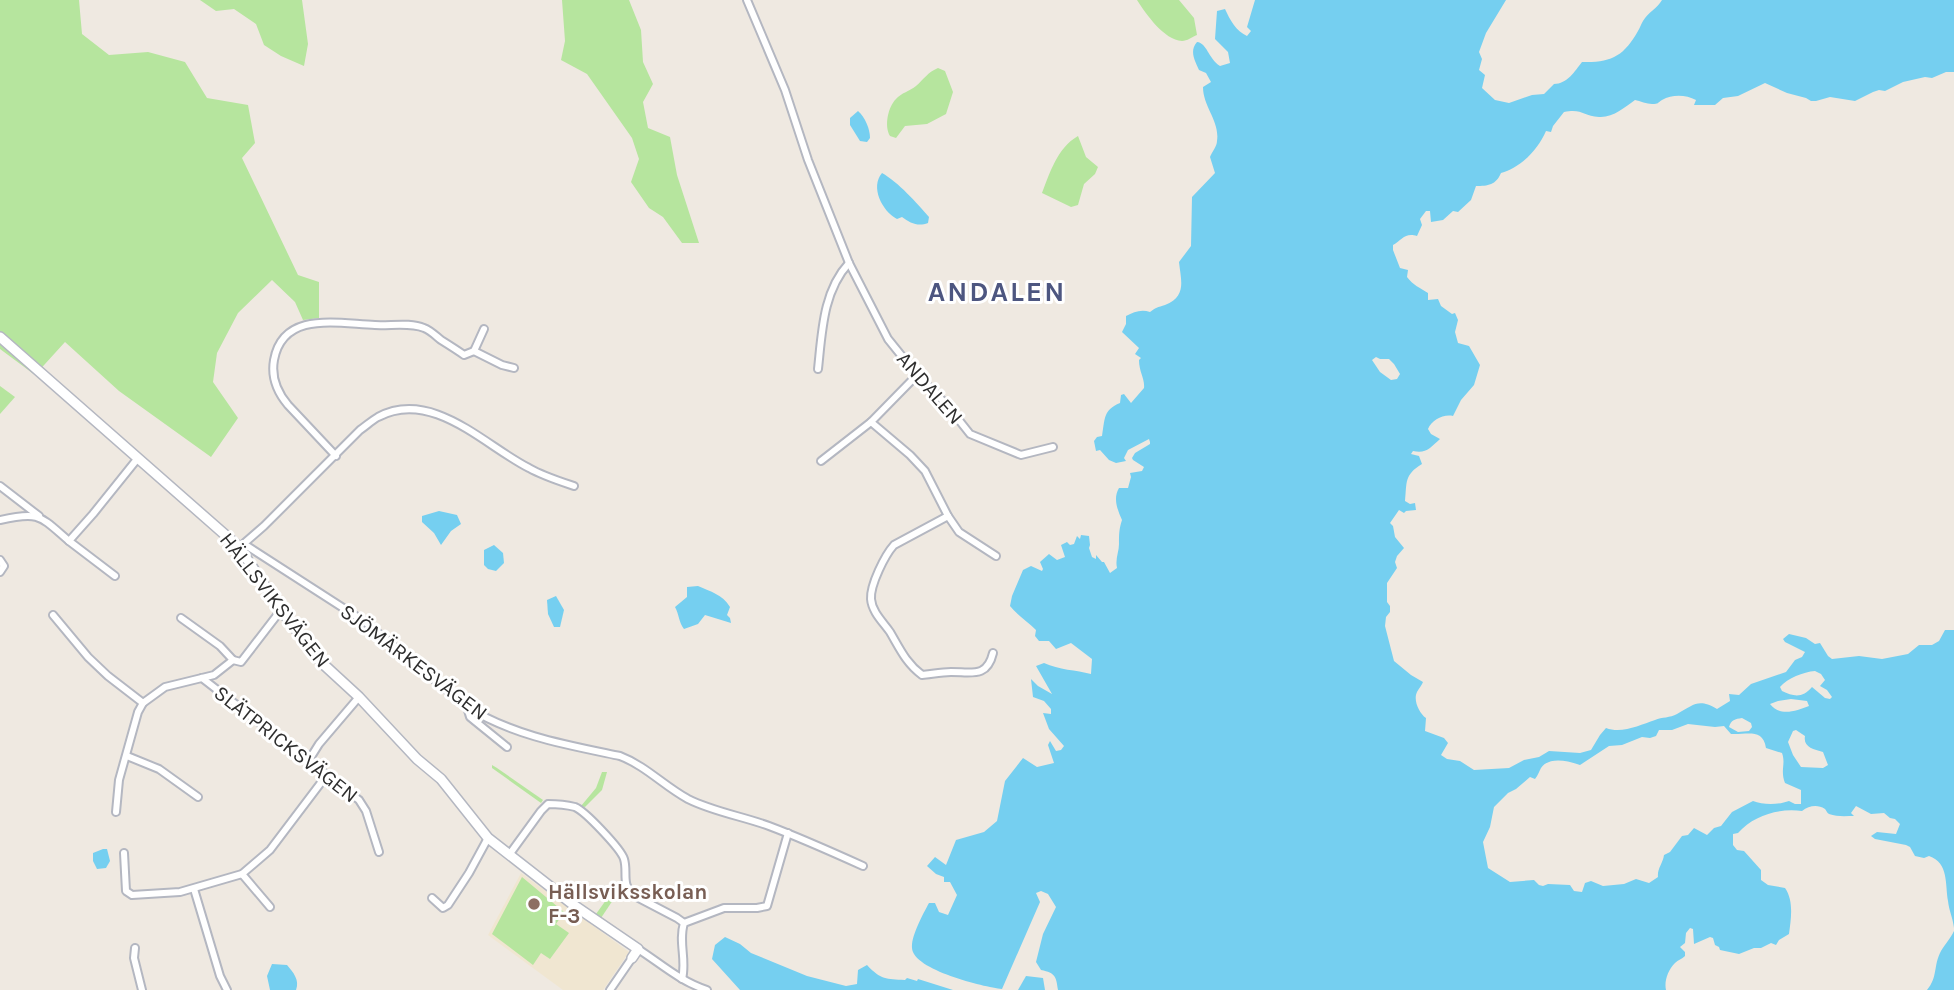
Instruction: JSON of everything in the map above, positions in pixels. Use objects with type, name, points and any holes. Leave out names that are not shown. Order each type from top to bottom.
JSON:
[{"type":"street","name":"ANDALEN","points":[[747,0],[785,90],[808,160],[849,263],[888,338],[970,434],[1021,455],[1053,447]]},
{"type":"street","points":[[818,369],[822,327],[828,303],[836,279],[849,263]]},
{"type":"street","points":[[336,456],[288,405],[278,390],[273,370],[274,358],[282,339],[288,333],[305,325],[321,323],[414,326],[425,328],[464,355],[474,351],[484,329]]},
{"type":"street","name":"HÄLLSVIKSVÄGEN","points":[[0,337],[167,485],[242,545],[282,610],[322,663],[359,697],[417,759],[441,779],[488,838],[575,906],[682,979],[707,990]]},
{"type":"street","points":[[474,351],[514,368]]},
{"type":"street","points":[[821,461],[871,422],[917,375]]},
{"type":"street","points":[[242,545],[360,430],[376,418],[401,410],[442,416],[528,468],[574,486]]},
{"type":"street","points":[[871,422],[922,467],[959,532],[996,556]]},
{"type":"street","points":[[69,541],[138,458]]},
{"type":"street","points":[[0,486],[115,576]]},
{"type":"street","points":[[0,520],[39,516]]},
{"type":"street","points":[[948,516],[889,550],[872,589],[872,603],[900,653],[912,668],[922,675],[975,673],[984,670],[993,653]]},
{"type":"street","name":"SJÖMÄRKESVÄGEN","points":[[242,545],[365,622],[467,706],[497,723],[520,733],[633,761],[687,799],[813,842],[863,866]]},
{"type":"street","points":[[0,560],[4,566],[0,572]]},
{"type":"street","points":[[181,618],[220,646],[233,660],[241,663],[282,610]]},
{"type":"street","points":[[53,615],[88,657],[143,703]]},
{"type":"street","points":[[116,812],[119,780],[143,703],[164,687],[214,675],[233,660]]},
{"type":"street","name":"SLÄTPRICKSVÄGEN","points":[[202,678],[363,805],[379,852]]},
{"type":"street","points":[[309,760],[319,744],[359,697]]},
{"type":"street","points":[[467,706],[470,716],[507,747]]},
{"type":"street","points":[[127,756],[159,769],[198,797]]},
{"type":"street","points":[[124,853],[126,891],[132,895],[180,892],[242,874],[270,850],[326,776]]},
{"type":"street","points":[[509,855],[548,804],[578,808],[591,818],[622,854],[628,891],[684,923]]},
{"type":"street","points":[[684,923],[724,908],[757,908],[767,905],[788,834]]},
{"type":"street","points":[[432,898],[443,908],[448,905],[488,838]]},
{"type":"street","points":[[242,874],[270,908]]},
{"type":"street","points":[[194,889],[220,976],[227,990]]},
{"type":"street","points":[[682,979],[685,967],[681,933],[684,923]]},
{"type":"street","points":[[135,948],[134,958],[142,990]]},
{"type":"street","points":[[610,990],[638,948]]},
{"type":"shaded area","name":"Hällsviksskolan F-3","points":[[521,873],[629,952],[603,990],[563,990],[488,935]]},
{"type":"green space","points":[[0,0],[79,0],[82,34],[109,55],[148,52],[185,62],[207,98],[248,105],[255,143],[242,158],[298,275],[319,282],[319,318],[303,320],[295,302],[272,280],[238,313],[217,353],[213,382],[238,418],[211,457],[119,391],[65,342],[35,375],[0,349]]},
{"type":"green space","points":[[200,0],[302,0],[308,44],[304,66],[264,45],[256,24],[234,9],[216,11]]},
{"type":"green space","points":[[562,0],[629,0],[641,30],[643,62],[653,84],[643,102],[648,128],[670,137],[677,175],[699,243],[682,243],[663,217],[649,208],[631,182],[639,159],[632,138],[587,74],[561,60],[565,41]]},
{"type":"green space","points":[[1137,0],[1179,0],[1194,18],[1197,35],[1188,40],[1175,40],[1156,25]]},
{"type":"green space","points":[[938,68],[945,71],[953,92],[946,114],[927,124],[905,126],[896,138],[890,136],[887,122],[893,102]]},
{"type":"green space","points":[[1078,136],[1086,157],[1098,167],[1095,174],[1084,184],[1078,205],[1071,207],[1042,193],[1059,154]]},
{"type":"green space","points":[[0,386],[15,397],[0,414]]},
{"type":"green space","points":[[492,765],[543,800],[541,803],[492,768]]},
{"type":"green space","points":[[602,772],[607,772],[602,790],[585,807],[581,806],[596,788]]},
{"type":"green space","points":[[522,877],[564,912],[556,924],[569,933],[550,959],[541,953],[533,965],[492,934]]},
{"type":"green space","points":[[619,882],[619,891],[601,918],[596,914]]},
{"type":"water","points":[[1255,0],[1506,0],[1486,33],[1479,52],[1482,59],[1479,70],[1485,75],[1482,88],[1495,100],[1509,103],[1544,94],[1554,84],[1567,79],[1582,62],[1609,59],[1622,52],[1633,40],[1645,18],[1662,0],[1954,0],[1954,72],[1903,82],[1855,101],[1830,97],[1811,101],[1765,83],[1738,96],[1723,98],[1715,105],[1694,105],[1696,100],[1675,96],[1656,104],[1635,100],[1618,112],[1604,117],[1575,111],[1564,112],[1551,132],[1546,131],[1528,157],[1501,173],[1494,182],[1476,186],[1471,200],[1458,212],[1453,211],[1443,220],[1431,222],[1430,211],[1426,211],[1420,219],[1422,225],[1417,236],[1407,236],[1393,245],[1400,268],[1408,270],[1409,280],[1428,293],[1428,300],[1438,299],[1441,306],[1452,314],[1455,313],[1458,320],[1455,332],[1458,343],[1469,346],[1480,365],[1474,385],[1461,400],[1453,416],[1438,418],[1428,429],[1440,439],[1428,450],[1413,451],[1411,454],[1419,456],[1422,464],[1409,476],[1405,501],[1415,503],[1416,510],[1404,513],[1399,510],[1390,523],[1395,537],[1404,548],[1397,556],[1397,568],[1387,583],[1390,612],[1385,626],[1394,661],[1423,682],[1417,692],[1416,702],[1426,718],[1425,731],[1444,738],[1448,743],[1441,755],[1460,761],[1474,770],[1509,768],[1549,751],[1580,753],[1591,750],[1606,728],[1631,728],[1674,715],[1696,704],[1717,709],[1730,701],[1729,694],[1739,695],[1751,684],[1786,672],[1795,660],[1802,657],[1805,652],[1783,639],[1789,634],[1806,638],[1815,644],[1820,643],[1832,659],[1859,656],[1882,659],[1908,654],[1919,645],[1932,645],[1939,641],[1945,630],[1954,630],[1954,928],[1945,875],[1940,864],[1929,856],[1915,856],[1906,845],[1871,836],[1877,832],[1896,834],[1900,824],[1895,819],[1884,813],[1871,814],[1856,806],[1851,813],[1854,816],[1835,816],[1816,806],[1802,811],[1767,814],[1733,834],[1733,845],[1737,850],[1744,851],[1761,870],[1761,880],[1768,885],[1785,888],[1788,893],[1791,904],[1789,934],[1776,945],[1771,943],[1739,954],[1720,950],[1710,937],[1694,944],[1693,929],[1690,928],[1686,933],[1685,943],[1680,947],[1685,956],[1670,969],[1666,990],[1058,990],[1054,976],[1041,970],[1036,962],[1043,934],[1056,907],[1048,894],[1041,891],[1036,893],[1040,902],[1002,989],[951,976],[915,956],[912,948],[913,937],[929,903],[935,903],[939,912],[948,915],[957,895],[950,882],[944,882],[944,877],[927,866],[935,857],[946,865],[956,840],[984,832],[997,821],[1005,781],[1023,758],[1037,767],[1054,763],[1048,745],[1050,741],[1056,751],[1064,746],[1049,729],[1043,713],[1051,714],[1051,709],[1044,701],[1033,697],[1031,679],[1052,694],[1036,666],[1044,663],[1091,674],[1092,659],[1071,643],[1056,649],[1049,641],[1039,641],[1035,636],[1036,630],[1010,606],[1012,596],[1023,570],[1031,566],[1042,571],[1040,562],[1049,554],[1057,560],[1065,557],[1061,545],[1067,542],[1074,544],[1077,536],[1080,539],[1081,535],[1089,536],[1092,557],[1096,559],[1096,555],[1104,562],[1110,573],[1117,568],[1122,520],[1116,504],[1117,492],[1119,488],[1128,488],[1130,473],[1142,471],[1144,467],[1132,458],[1150,442],[1149,439],[1128,450],[1124,458],[1126,461],[1116,463],[1100,450],[1096,451],[1094,441],[1102,436],[1106,416],[1110,409],[1120,403],[1121,395],[1124,394],[1131,403],[1144,388],[1139,364],[1141,358],[1135,354],[1139,348],[1122,332],[1126,316],[1138,311],[1150,312],[1177,297],[1181,287],[1179,262],[1191,246],[1192,197],[1215,173],[1210,157],[1216,145],[1217,134],[1203,87],[1211,82],[1206,73],[1199,70],[1193,52],[1195,45],[1197,42],[1203,45],[1220,66],[1230,63],[1228,52],[1215,39],[1217,11],[1225,9],[1231,21],[1247,36],[1251,31],[1247,27]],"holes":[[[1376,357],[1389,359],[1400,374],[1397,379],[1391,380],[1380,372],[1372,360]],[[1815,671],[1821,674],[1825,680],[1820,686],[1832,697],[1825,698],[1812,687],[1798,695],[1782,691],[1780,687],[1783,684]],[[1791,699],[1807,701],[1809,706],[1783,712],[1770,704]],[[1742,718],[1751,723],[1752,727],[1749,731],[1738,732],[1729,727],[1735,719]],[[1688,724],[1724,726],[1731,734],[1758,735],[1766,748],[1782,753],[1785,783],[1801,790],[1801,804],[1789,801],[1771,804],[1753,801],[1732,812],[1721,826],[1714,828],[1707,835],[1694,828],[1664,855],[1658,877],[1649,883],[1636,879],[1624,884],[1603,886],[1591,881],[1585,883],[1582,892],[1574,891],[1570,885],[1543,886],[1534,880],[1510,882],[1488,868],[1483,842],[1490,827],[1494,807],[1508,793],[1530,777],[1535,779],[1541,768],[1549,762],[1565,761],[1580,765],[1609,746],[1622,745],[1642,737],[1650,738],[1656,736],[1659,730],[1672,730]],[[1796,730],[1805,736],[1810,747],[1823,752],[1828,765],[1823,768],[1801,767],[1788,742]]]},
{"type":"water","points":[[858,111],[868,127],[870,138],[867,142],[860,141],[850,125],[850,118]]},
{"type":"water","points":[[882,173],[919,205],[929,217],[928,223],[911,223],[902,217],[897,219],[882,205],[877,185]]},
{"type":"water","points":[[439,511],[457,515],[461,524],[451,531],[441,545],[434,533],[422,522],[422,516]]},
{"type":"water","points":[[494,545],[503,553],[504,563],[496,571],[484,565],[484,550]]},
{"type":"water","points":[[698,586],[716,594],[727,603],[730,607],[727,615],[731,623],[705,615],[698,624],[684,629],[675,607],[687,597],[687,587]]},
{"type":"water","points":[[556,596],[564,610],[560,627],[554,627],[548,614],[547,600]]},
{"type":"water","points":[[107,849],[110,861],[106,868],[97,869],[93,853]]},
{"type":"water","points":[[1954,931],[1954,990],[1927,990],[1933,981],[1941,951]]},
{"type":"water","points":[[725,937],[751,953],[807,976],[846,986],[857,984],[858,970],[867,965],[884,978],[918,979],[953,990],[740,990],[712,959],[715,945]]},
{"type":"water","points":[[272,964],[287,965],[294,973],[296,990],[270,990],[267,976]]},
{"type":"water","points":[[1026,976],[1043,978],[1045,990],[1018,990]]},
{"type":"place","name":"Hällsviksskolan F-3","points":[[534,904]]},
{"type":"district","name":"ANDALEN","points":[[997,291]]}]
